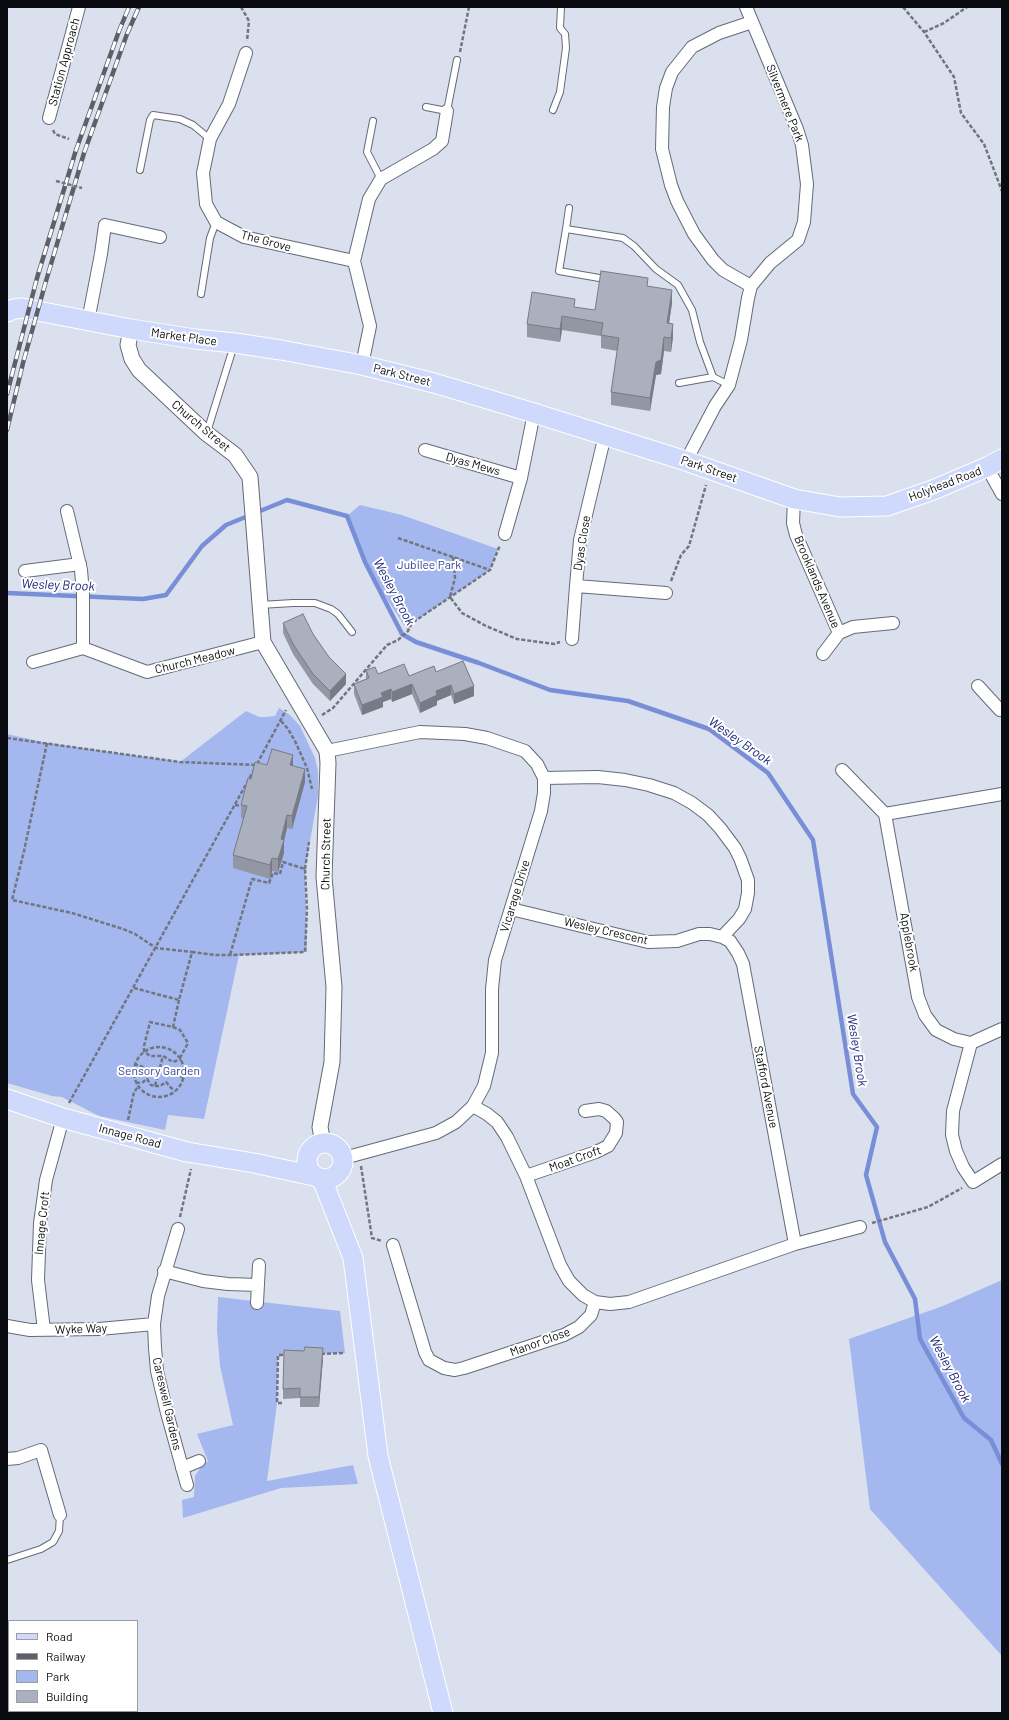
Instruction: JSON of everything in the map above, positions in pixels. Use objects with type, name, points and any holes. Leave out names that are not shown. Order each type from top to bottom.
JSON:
[{"type":"main road","name":"Market Place","points":[[7,312],[22,308],[131,329],[195,339],[235,343],[362,365]]},
{"type":"main road","name":"Park Street","points":[[362,365],[434,383],[534,413],[686,461],[794,499],[840,507],[887,506]]},
{"type":"main road","name":"Holyhead Road","points":[[887,506],[933,490],[994,463]]},
{"type":"main road","name":"Innage Road","points":[[7,1099],[63,1118],[196,1153],[254,1163],[318,1177]]},
{"type":"main road","points":[[318,1177],[332,1178],[340,1172],[351,1156],[334,1144],[325,1142],[316,1144],[308,1155],[308,1168],[318,1177],[353,1258],[378,1456],[443,1713]]},
{"type":"main road","points":[[254,1163],[308,1155]]},
{"type":"street","name":"Station Approach","points":[[49,118],[79,7]]},
{"type":"street","name":"Silvermere Park","points":[[686,461],[715,406],[729,385],[742,340],[751,286],[770,263],[798,240],[804,222],[807,184],[802,145],[797,129],[746,7]]},
{"type":"street","points":[[751,286],[723,270],[704,249],[694,234],[671,186],[662,149],[662,130],[666,88],[672,72],[681,59],[692,47],[704,40],[752,22]]},
{"type":"street","points":[[216,222],[206,204],[203,173],[210,139],[230,104],[246,53]]},
{"type":"street","points":[[362,365],[370,326],[354,260],[369,199],[381,179],[433,149],[442,140],[447,111]]},
{"type":"street","name":"The Grove","points":[[216,222],[244,237],[354,260]]},
{"type":"street","points":[[88,321],[105,225],[160,238]]},
{"type":"street","name":"Church Street","points":[[131,329],[128,345],[132,359],[139,370],[206,433],[236,454],[250,476],[263,642],[328,751],[324,877],[334,987],[332,1062],[320,1127],[322,1138],[325,1142]]},
{"type":"street","points":[[504,534],[521,478],[534,413]]},
{"type":"street","name":"Dyas Close","points":[[605,436],[580,540],[576,586],[666,593]]},
{"type":"street","name":"Dyas Mews","points":[[425,450],[521,478]]},
{"type":"street","points":[[994,463],[1002,494]]},
{"type":"street","name":"Brooklands Avenue","points":[[794,499],[793,523],[796,535],[839,633],[853,628],[893,623]]},
{"type":"street","points":[[33,662],[82,648],[83,596],[80,564],[67,511]]},
{"type":"street","points":[[25,571],[80,564]]},
{"type":"street","points":[[572,638],[576,586]]},
{"type":"street","points":[[823,654],[839,633]]},
{"type":"street","name":"Church Meadow","points":[[82,648],[147,672],[263,642]]},
{"type":"street","points":[[978,686],[1000,710],[1002,709]]},
{"type":"street","points":[[328,751],[420,732],[465,734],[487,738],[525,751],[537,764],[544,778],[598,777],[625,780],[649,785],[674,794],[692,803],[708,815],[735,848],[745,870],[748,880],[748,893],[745,908],[739,919],[722,937]]},
{"type":"street","points":[[842,770],[886,814],[1002,794]]},
{"type":"street","name":"Vicarage Drive","points":[[351,1156],[436,1133],[456,1122],[473,1106],[484,1086],[492,1053],[492,989],[495,960],[541,811],[544,793],[544,778]]},
{"type":"street","name":"Applebrook","points":[[886,814],[918,997],[925,1015],[936,1030],[954,1039],[971,1043]]},
{"type":"street","name":"Wesley Crescent","points":[[511,909],[648,942],[677,941],[699,934],[710,934],[722,937]]},
{"type":"street","name":"Stafford Avenue","points":[[722,937],[730,941],[738,953],[742,964],[795,1244]]},
{"type":"street","points":[[1002,1030],[971,1043],[954,1111],[952,1135],[956,1151],[963,1167],[973,1182],[1002,1164]]},
{"type":"street","points":[[473,1106],[497,1122],[507,1136],[526,1176],[560,1264],[569,1281],[583,1295],[595,1302],[610,1304],[629,1302],[795,1244],[865,1225]]},
{"type":"street","name":"Moat Croft","points":[[526,1176],[596,1152],[608,1146],[616,1133],[617,1122],[606,1111],[599,1109],[585,1111]]},
{"type":"street","name":"Innage Croft","points":[[44,1330],[38,1280],[40,1223],[46,1180],[63,1118]]},
{"type":"street","name":"Careswell Gardens","points":[[178,1229],[164,1271],[158,1296],[154,1324],[157,1371],[187,1485]]},
{"type":"street","name":"Manor Close","points":[[393,1245],[425,1352],[429,1360],[444,1368],[454,1370],[464,1368],[564,1336],[580,1327],[590,1315],[595,1302]]},
{"type":"street","points":[[257,1303],[259,1265]]},
{"type":"street","points":[[164,1271],[203,1281],[258,1285]]},
{"type":"street","name":"Wyke Way","points":[[7,1326],[30,1330],[44,1330],[99,1329],[154,1324]]},
{"type":"street","points":[[7,1459],[18,1458],[41,1450],[60,1515]]},
{"type":"street","points":[[182,1468],[199,1461]]},
{"type":"lane","points":[[553,110],[560,92],[566,48],[565,34],[560,28],[561,7]]},
{"type":"lane","points":[[426,107],[447,111],[457,60]]},
{"type":"lane","points":[[140,170],[150,120],[153,115],[180,119],[193,125],[210,139]]},
{"type":"lane","points":[[373,121],[367,152],[381,179]]},
{"type":"lane","points":[[569,208],[558,270],[605,279]]},
{"type":"lane","points":[[201,294],[210,238],[216,222]]},
{"type":"lane","points":[[566,229],[623,238],[634,246],[656,269],[678,285],[692,310],[700,342],[713,377]]},
{"type":"lane","points":[[206,433],[235,343]]},
{"type":"lane","points":[[679,383],[713,377],[729,385]]},
{"type":"lane","points":[[260,605],[315,603],[338,614],[352,632]]},
{"type":"lane","points":[[7,1560],[41,1549],[53,1542],[59,1531],[60,1515]]},
{"type":"path","points":[[241,7],[249,21],[246,53]]},
{"type":"path","points":[[457,60],[468,7]]},
{"type":"path","points":[[903,7],[924,32],[954,77],[961,112],[984,144],[1002,191]]},
{"type":"path","points":[[924,32],[944,23],[967,7]]},
{"type":"path","points":[[49,118],[55,134],[69,139]]},
{"type":"path","points":[[56,181],[82,188]]},
{"type":"path","points":[[666,593],[681,555],[689,546],[711,470]]},
{"type":"path","points":[[310,722],[333,708],[387,646],[398,640],[408,631],[412,623],[490,570],[504,534]]},
{"type":"path","points":[[398,538],[490,570]]},
{"type":"path","points":[[450,597],[455,578],[453,557]]},
{"type":"path","points":[[450,597],[462,613],[486,626],[517,639],[554,644],[572,638]]},
{"type":"path","points":[[63,1118],[87,1069],[134,988],[294,696]]},
{"type":"path","points":[[281,721],[288,728],[301,754],[306,768],[312,795]]},
{"type":"path","points":[[7,738],[180,762],[257,765]]},
{"type":"path","points":[[47,743],[12,900],[72,913],[123,929],[135,934],[156,948],[230,955],[306,952],[307,909],[305,869],[311,836]]},
{"type":"path","points":[[235,804],[244,806]]},
{"type":"path","points":[[230,955],[252,879],[269,883],[273,873],[280,874],[283,862],[305,869]]},
{"type":"path","points":[[173,1027],[192,952]]},
{"type":"path","points":[[134,988],[179,1000]]},
{"type":"path","points":[[150,1022],[180,1030],[188,1043],[180,1059],[173,1062],[163,1056],[150,1056],[144,1051],[150,1022]]},
{"type":"path","points":[[154,1047],[164,1047],[173,1051],[180,1059],[184,1070],[183,1077],[181,1084],[174,1092],[165,1096],[157,1097],[146,1094],[138,1087],[133,1075],[134,1064],[138,1056],[144,1051],[154,1047]]},
{"type":"path","points":[[155,1086],[163,1056]]},
{"type":"path","points":[[134,1064],[158,1072],[183,1077]]},
{"type":"path","points":[[136,1083],[143,1082],[146,1079],[151,1085],[160,1086],[166,1082],[174,1092]]},
{"type":"path","points":[[124,1134],[134,1092],[138,1087]]},
{"type":"path","points":[[178,1229],[187,1185],[196,1153]]},
{"type":"path","points":[[351,1156],[372,1238],[393,1245]]},
{"type":"path","points":[[865,1225],[928,1206],[973,1182]]},
{"type":"path","points":[[315,1354],[345,1353]]},
{"type":"path","points":[[282,1403],[277,1403],[278,1355],[293,1354]]},
{"type":"green space","name":"Jubilee Park","points":[[360,505],[402,515],[498,549],[490,570],[412,623],[408,631],[373,578],[347,516]]},
{"type":"green space","name":"Sensory Garden","points":[[279,708],[290,715],[300,726],[315,758],[318,772],[318,796],[305,869],[307,952],[239,955],[204,1119],[168,1115],[165,1130],[99,1116],[62,1097],[52,1096],[7,1083],[7,734],[47,743],[180,762],[246,711],[259,717],[265,717],[275,716]]},
{"type":"green space","points":[[1002,1280],[1002,1656],[870,1509],[849,1339],[943,1306]]},
{"type":"green space","points":[[218,1297],[340,1311],[345,1353],[278,1355],[277,1403],[267,1481],[353,1465],[358,1484],[281,1488],[183,1518],[182,1500],[194,1497],[195,1476],[202,1465],[208,1461],[197,1434],[233,1425],[220,1366],[217,1330]]},
{"type":"building","points":[[601,271],[648,278],[647,286],[672,290],[667,323],[673,324],[671,338],[664,337],[661,360],[656,362],[650,398],[611,392],[619,338],[601,335],[603,323],[562,316],[560,329],[527,324],[532,292],[575,299],[574,307],[595,310]]},
{"type":"building","points":[[303,614],[313,634],[329,657],[346,674],[330,691],[313,674],[293,644],[283,623]]},
{"type":"building","points":[[463,661],[474,686],[454,694],[451,685],[436,691],[437,695],[420,703],[412,684],[392,692],[391,689],[381,693],[383,697],[362,705],[354,684],[369,678],[366,670],[375,667],[378,674],[404,664],[409,676],[434,666],[436,672]]},
{"type":"building","points":[[272,749],[293,755],[290,765],[305,769],[292,816],[287,815],[281,839],[284,840],[278,859],[272,858],[270,865],[233,855],[247,806],[241,805],[248,778],[251,779],[255,762],[267,765]]},
{"type":"building","points":[[305,1347],[323,1348],[319,1397],[300,1397],[300,1388],[283,1389],[284,1350],[304,1351]]},
{"type":"waterway","name":"Wesley Brook","points":[[7,593],[143,599],[166,595],[202,546],[226,525],[287,500],[347,516],[365,562],[402,634],[416,642],[479,663],[550,690],[628,701],[709,729],[768,773],[813,840],[853,1094],[877,1127],[866,1175],[885,1242],[915,1299],[920,1339],[964,1418],[991,1440],[1002,1464]]},
{"type":"railway","points":[[7,394],[37,278],[76,150],[129,7]]},
{"type":"railway","points":[[7,430],[23,363],[84,153],[127,34],[139,7]]}]
